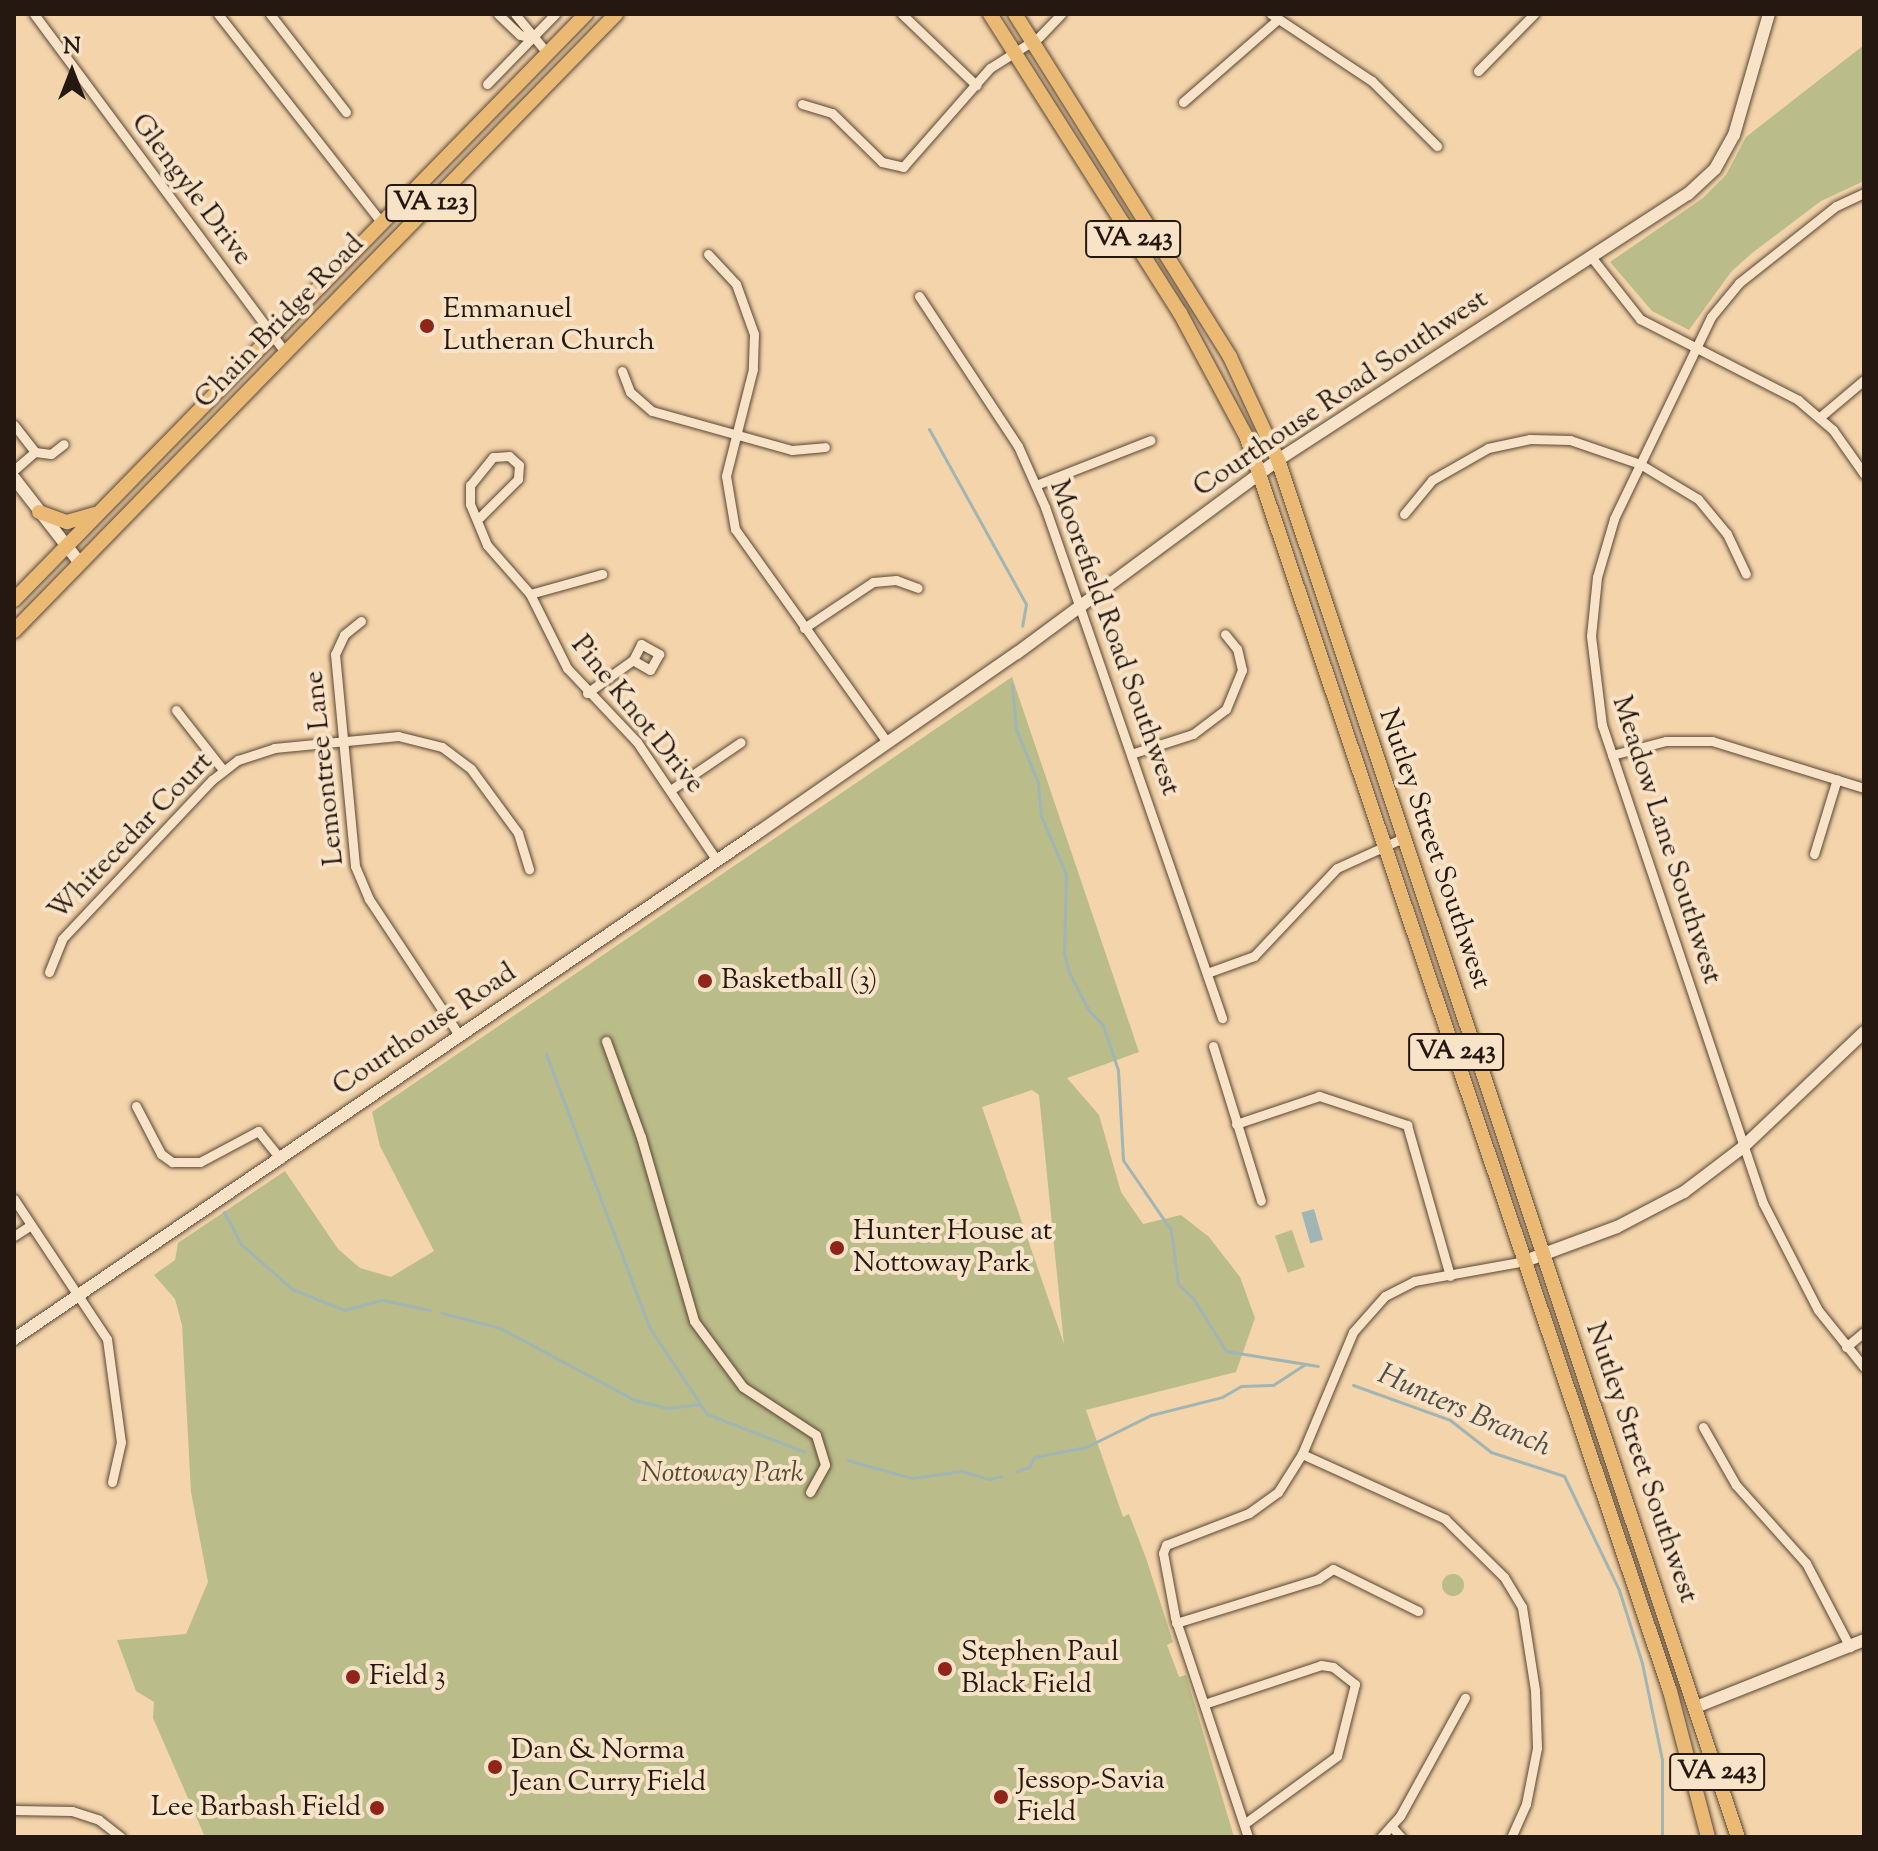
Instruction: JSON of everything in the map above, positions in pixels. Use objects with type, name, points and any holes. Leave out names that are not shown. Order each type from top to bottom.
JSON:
[{"type":"main road","name":"Chain Bridge Road","points":[[14,600],[586,14]]},
{"type":"main road","name":"Chain Bridge Road","points":[[14,631],[616,14]]},
{"type":"main road","name":"Nutley Street Southwest","points":[[990,14],[1211,364],[1260,473],[1676,1712],[1708,1837]]},
{"type":"main road","name":"Nutley Street Southwest","points":[[1015,14],[1230,357],[1278,460],[1738,1837]]},
{"type":"main road","points":[[39,512],[67,522],[99,513]]},
{"type":"street","name":"Glengyle Drive","points":[[34,14],[286,353]]},
{"type":"street","points":[[218,14],[382,223]]},
{"type":"street","points":[[270,14],[346,112]]},
{"type":"street","points":[[498,14],[520,35],[532,38]]},
{"type":"street","points":[[515,14],[547,53]]},
{"type":"street","points":[[487,84],[555,14]]},
{"type":"street","points":[[902,14],[976,85]]},
{"type":"street","points":[[802,104],[832,113],[889,166],[910,163],[976,85],[1061,14]]},
{"type":"street","points":[[1478,71],[1534,14]]},
{"type":"street","name":"Courthouse Road Southwest","points":[[862,758],[1278,460],[1688,194],[1715,169],[1734,135],[1769,14]]},
{"type":"street","points":[[1183,102],[1274,17],[1372,81],[1437,146]]},
{"type":"street","name":"Meadow Lane Southwest","points":[[1864,193],[1836,206],[1739,283],[1695,349],[1604,548],[1593,607],[1594,681],[1612,755],[1743,1147],[1779,1242],[1846,1347],[1864,1367]]},
{"type":"street","points":[[708,254],[736,284],[754,334],[753,369],[726,476],[735,529],[886,741]]},
{"type":"street","points":[[1592,258],[1640,319],[1778,389],[1820,417],[1864,474]]},
{"type":"street","name":"Moorefield Road Southwest","points":[[919,296],[1018,446],[1036,485],[1082,603],[1222,1018]]},
{"type":"street","points":[[622,371],[630,392],[646,408],[792,450],[825,447]]},
{"type":"street","points":[[1820,417],[1864,380]]},
{"type":"street","points":[[14,425],[35,452],[51,454],[64,444]]},
{"type":"street","points":[[1036,485],[1151,440]]},
{"type":"street","points":[[1404,514],[1432,480],[1468,457],[1509,442],[1570,440],[1640,464],[1686,491],[1714,516],[1746,574]]},
{"type":"street","points":[[14,470],[35,452]]},
{"type":"street","name":"Pine Knot Drive","points":[[480,517],[518,479],[519,465],[509,456],[493,457],[470,485],[470,504],[480,517],[493,555],[530,594],[553,647],[587,693],[637,742],[672,789],[716,859]]},
{"type":"street","points":[[14,478],[80,563]]},
{"type":"street","points":[[530,594],[602,574]]},
{"type":"street","points":[[804,628],[873,582],[896,580],[918,588]]},
{"type":"street","name":"Lemontree Lane","points":[[361,621],[344,635],[335,654],[351,849],[359,881],[459,1035]]},
{"type":"street","points":[[1134,753],[1193,734],[1226,709],[1242,670],[1237,649],[1225,634]]},
{"type":"street","points":[[587,693],[633,660]]},
{"type":"street","points":[[176,710],[223,770]]},
{"type":"street","name":"Whitecedar Court","points":[[49,972],[62,939],[223,770],[264,750],[413,737],[456,757],[518,833],[529,869]]},
{"type":"street","points":[[1612,755],[1666,741],[1712,741],[1864,788]]},
{"type":"street","points":[[672,789],[741,742]]},
{"type":"street","name":"Courthouse Road","points":[[14,1339],[281,1159],[862,758]]},
{"type":"street","points":[[1814,854],[1837,779]]},
{"type":"street","points":[[1207,973],[1254,956],[1337,868],[1403,838]]},
{"type":"street","points":[[1248,1837],[1176,1623],[1163,1553],[1166,1545],[1266,1503],[1302,1454],[1363,1317],[1399,1288],[1525,1261],[1639,1216],[1684,1192],[1743,1147],[1864,1032]]},
{"type":"street","points":[[606,1041],[641,1137],[694,1321],[743,1387],[816,1435],[825,1465],[810,1492]]},
{"type":"street","points":[[1213,1046],[1261,1201]]},
{"type":"street","points":[[1236,1124],[1319,1096],[1407,1125],[1450,1276]]},
{"type":"street","points":[[136,1106],[161,1154],[172,1162],[200,1162],[258,1131],[281,1159]]},
{"type":"street","points":[[14,1199],[107,1339],[116,1382],[121,1457],[112,1482]]},
{"type":"street","points":[[14,1236],[31,1225]]},
{"type":"street","points":[[1846,1347],[1864,1332]]},
{"type":"street","points":[[1703,1427],[1736,1485],[1806,1563],[1850,1647]]},
{"type":"street","points":[[1302,1454],[1445,1519],[1504,1577],[1522,1607],[1535,1690],[1537,1748],[1526,1804],[1511,1837]]},
{"type":"street","points":[[1176,1623],[1318,1579],[1333,1569],[1418,1611]]},
{"type":"street","points":[[1676,1712],[1696,1707],[1864,1640]]},
{"type":"street","points":[[1204,1704],[1321,1665],[1333,1667],[1355,1684],[1337,1756],[1244,1824]]},
{"type":"street","points":[[1381,1837],[1391,1826],[1465,1698]]},
{"type":"street","points":[[14,1810],[72,1811],[99,1820],[121,1837]]},
{"type":"street","points":[[1391,1826],[1401,1837]]},
{"type":"green space","points":[[1864,45],[1864,181],[1821,201],[1752,253],[1731,272],[1689,330],[1652,311],[1610,262],[1703,198],[1726,175],[1746,137]]},
{"type":"green space","name":"Nottoway Park","points":[[1012,677],[1139,1052],[1067,1078],[1099,1115],[1121,1192],[1143,1224],[1181,1215],[1209,1237],[1240,1277],[1255,1318],[1236,1372],[1086,1410],[1123,1517],[1129,1514],[1146,1558],[1173,1642],[1167,1645],[1179,1677],[1186,1675],[1234,1837],[205,1837],[153,1718],[154,1702],[136,1691],[117,1640],[186,1634],[208,1582],[191,1492],[182,1325],[175,1299],[154,1275],[175,1260],[178,1243],[285,1171],[338,1249],[360,1268],[391,1277],[434,1251],[380,1146],[372,1112]],"holes":[[[1032,1090],[1039,1095],[1064,1344],[982,1107]]]},
{"type":"green space","points":[[1292,1230],[1305,1267],[1288,1273],[1275,1236]]},
{"type":"green space","points":[[1453,1574],[1461,1577],[1464,1585],[1461,1593],[1453,1596],[1445,1593],[1442,1585],[1445,1577]]},
{"type":"shaded area","points":[[1314,1209],[1323,1240],[1310,1243],[1302,1213]]},
{"type":"waterway","name":"Hunters Branch","points":[[929,429],[1026,604],[1022,626]]},
{"type":"waterway","name":"Hunters Branch","points":[[1012,684],[1016,729],[1038,783],[1041,816],[1066,874],[1064,952],[1068,970],[1089,1011],[1103,1025],[1118,1070],[1123,1160],[1171,1230],[1178,1284],[1193,1298],[1226,1351],[1318,1366]]},
{"type":"waterway","points":[[546,1054],[649,1327],[707,1414],[805,1452]]},
{"type":"waterway","points":[[224,1212],[241,1244],[292,1289],[344,1310],[382,1300],[430,1310]]},
{"type":"waterway","points":[[442,1313],[500,1328],[635,1400],[668,1408],[701,1404]]},
{"type":"waterway","points":[[1017,1471],[1029,1467],[1034,1457],[1086,1447],[1151,1415],[1222,1397],[1241,1386],[1273,1385],[1305,1364]]},
{"type":"waterway","name":"Hunters Branch","points":[[1353,1385],[1450,1420],[1491,1452],[1564,1476],[1619,1590],[1642,1663],[1662,1760],[1662,1837]]},
{"type":"waterway","points":[[847,1460],[912,1478],[962,1471],[989,1479],[1002,1476]]},
{"type":"place","name":"Emmanuel Lutheran Church","points":[[427,326]]},
{"type":"place","name":"Basketball (3)","points":[[705,981]]},
{"type":"place","name":"Hunter House at Nottoway Park","points":[[837,1248]]},
{"type":"place","name":"Stephen Paul Black Field","points":[[945,1669]]},
{"type":"place","name":"Field 3","points":[[353,1677]]},
{"type":"place","name":"Dan & Norma Jean Curry Field","points":[[495,1767]]},
{"type":"place","name":"Jessop-Savia Field","points":[[1001,1797]]},
{"type":"place","name":"Lee Barbash Field","points":[[377,1808]]}]
